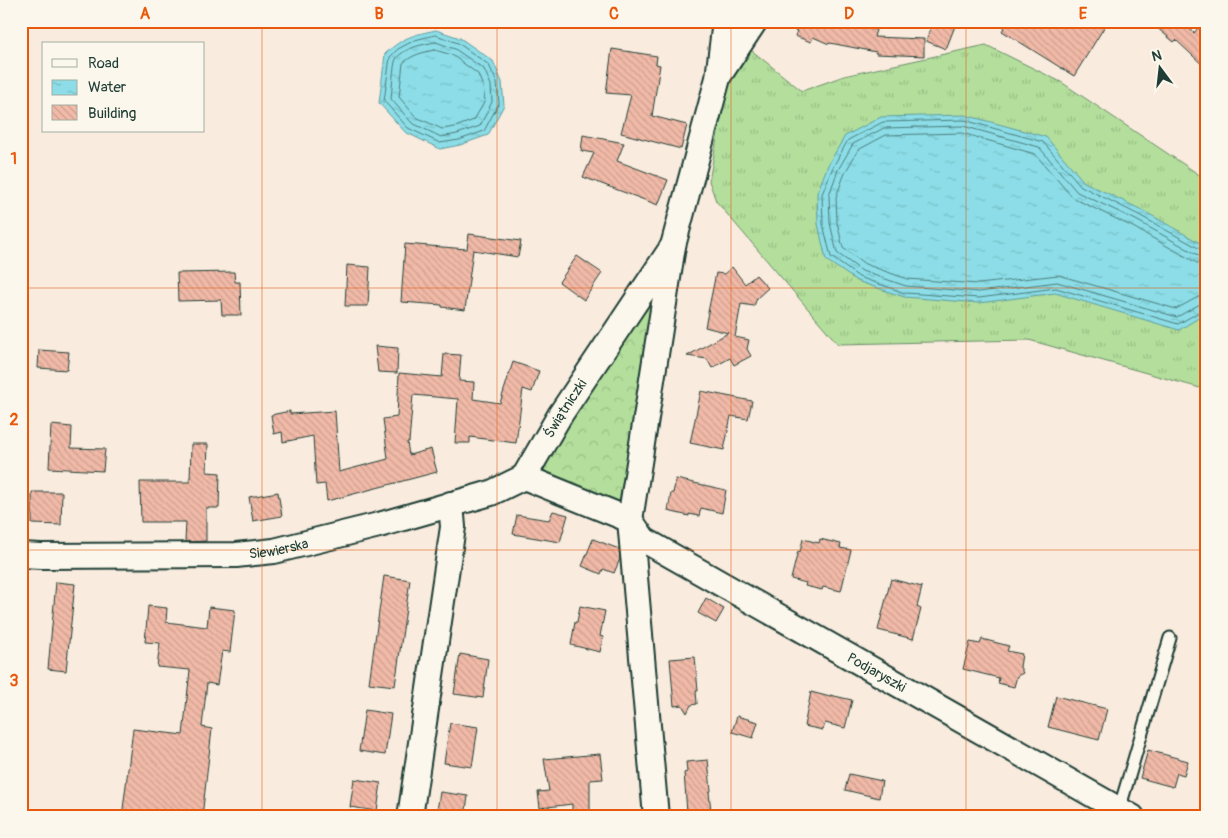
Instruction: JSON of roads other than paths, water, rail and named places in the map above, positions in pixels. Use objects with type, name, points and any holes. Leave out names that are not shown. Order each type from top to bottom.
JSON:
[{"type":"street","name":"Świątniczki","points":[[656,817],[630,520],[673,246],[718,78],[725,21]]},
{"type":"street","name":"Świątniczki","points":[[718,78],[755,21]]},
{"type":"street","name":"Świątniczki","points":[[524,478],[560,416],[673,246]]},
{"type":"street","name":"Siewierska","points":[[21,555],[236,555],[274,551],[379,525],[491,493],[524,478]]},
{"type":"street","points":[[524,478],[630,520]]},
{"type":"street","points":[[410,817],[453,527],[451,504]]},
{"type":"street","name":"Podjaryszki","points":[[630,520],[644,540],[1126,813]]},
{"type":"lane","points":[[1126,813],[1170,638]]},
{"type":"water","points":[[436,30],[460,38],[493,61],[502,82],[504,105],[488,135],[460,145],[440,149],[405,132],[379,103],[385,54],[397,44],[409,38]]},
{"type":"water","points":[[965,115],[1046,137],[1084,182],[1142,210],[1207,247],[1207,304],[1205,314],[1179,330],[1055,293],[979,303],[904,297],[857,281],[826,260],[818,224],[817,193],[828,165],[845,136],[881,117]]}]
